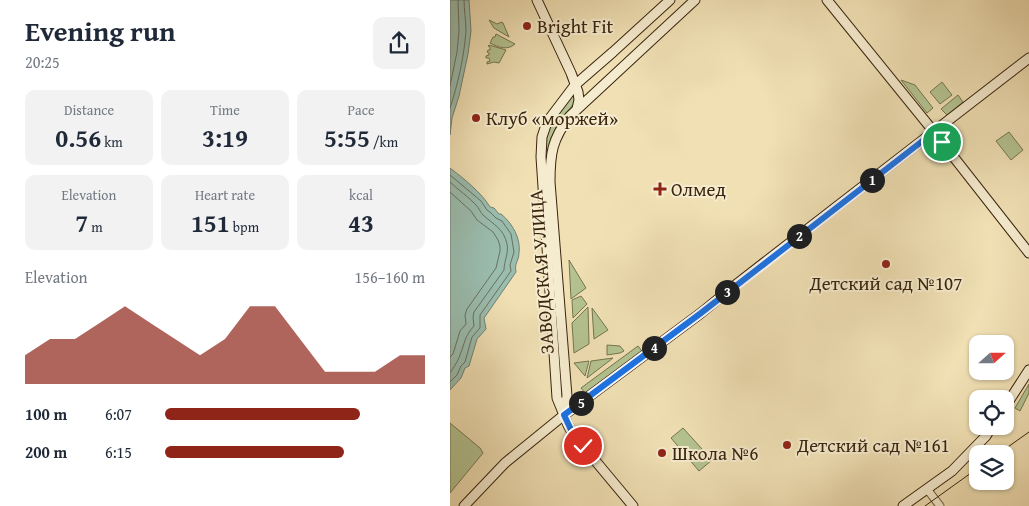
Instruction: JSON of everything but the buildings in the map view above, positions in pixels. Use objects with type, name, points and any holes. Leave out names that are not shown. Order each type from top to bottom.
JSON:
[{"type":"main road","points":[[537,0],[575,85],[579,96],[577,109]]},
{"type":"main road","points":[[575,85],[670,0]]},
{"type":"main road","points":[[577,109],[695,0]]},
{"type":"main road","points":[[827,0],[1029,253]]},
{"type":"main road","points":[[464,506],[505,463],[564,415],[701,313],[1029,58]]},
{"type":"main road","name":"ЗАВОДСКАЯ УЛИЦА","points":[[575,85],[550,117],[542,137],[541,157],[557,398],[573,434],[633,506]]},
{"type":"main road","name":"ЗАВОДСКАЯ УЛИЦА","points":[[564,415],[567,396],[550,162],[553,146],[561,127],[577,109]]},
{"type":"main road","points":[[1014,393],[1029,370]]},
{"type":"main road","points":[[903,506],[952,471],[987,435]]},
{"type":"street","points":[[927,489],[940,506]]},
{"type":"green space","points":[[489,20],[497,24],[502,22],[509,37],[494,28]]},
{"type":"green space","points":[[496,34],[515,44],[506,48],[490,43]]},
{"type":"green space","points":[[489,45],[506,50],[499,63],[487,64],[490,61],[489,58],[486,58],[489,55],[487,52],[490,50]]},
{"type":"green space","points":[[901,80],[915,85],[933,108],[927,113]]},
{"type":"green space","points":[[942,82],[952,95],[940,104],[930,92]]},
{"type":"green space","points":[[572,95],[576,96],[576,101],[557,125],[551,139],[547,176],[546,149],[548,128]]},
{"type":"green space","points":[[958,95],[963,102],[947,115],[941,109]]},
{"type":"green space","points":[[1009,132],[1023,150],[1011,160],[996,141]]},
{"type":"green space","points":[[569,260],[586,288],[571,299]]},
{"type":"green space","points":[[581,296],[587,304],[573,318],[572,300]]},
{"type":"green space","points":[[588,307],[589,344],[574,353],[572,323]]},
{"type":"green space","points":[[592,308],[608,330],[594,339]]},
{"type":"green space","points":[[607,345],[620,346],[624,351],[607,355]]},
{"type":"green space","points":[[638,346],[642,351],[585,393],[581,388]]},
{"type":"green space","points":[[613,358],[587,378],[591,361]]},
{"type":"green space","points":[[589,361],[585,376],[574,363]]},
{"type":"green space","points":[[1029,384],[1029,393],[1020,411],[1015,408]]},
{"type":"green space","points":[[450,423],[480,448],[483,453],[450,493]]},
{"type":"green space","points":[[683,428],[712,460],[699,471],[671,438]]},
{"type":"water","points":[[450,0],[469,0],[471,31],[468,54],[452,118],[450,135]]},
{"type":"water","points":[[450,168],[477,191],[490,207],[494,208],[509,222],[519,242],[519,256],[516,272],[484,318],[486,329],[477,339],[469,366],[465,368],[461,378],[450,390]]},
{"type":"tram line","points":[[1011,445],[1029,432]]},
{"type":"tram line","points":[[925,506],[969,474]]},
{"type":"place","name":"Bright Fit","points":[[527,26]]},
{"type":"place","name":"Клуб «моржей»","points":[[476,118]]},
{"type":"place","name":"Олмед","points":[[660,189]]},
{"type":"place","name":"Детский сад №107","points":[[886,264]]},
{"type":"place","name":"Детский сад №161","points":[[787,445]]},
{"type":"place","name":"Школа №6","points":[[662,453]]},
{"type":"route","points":[[583,446],[573,434],[564,415],[701,313],[934,132],[942,142]]}]
